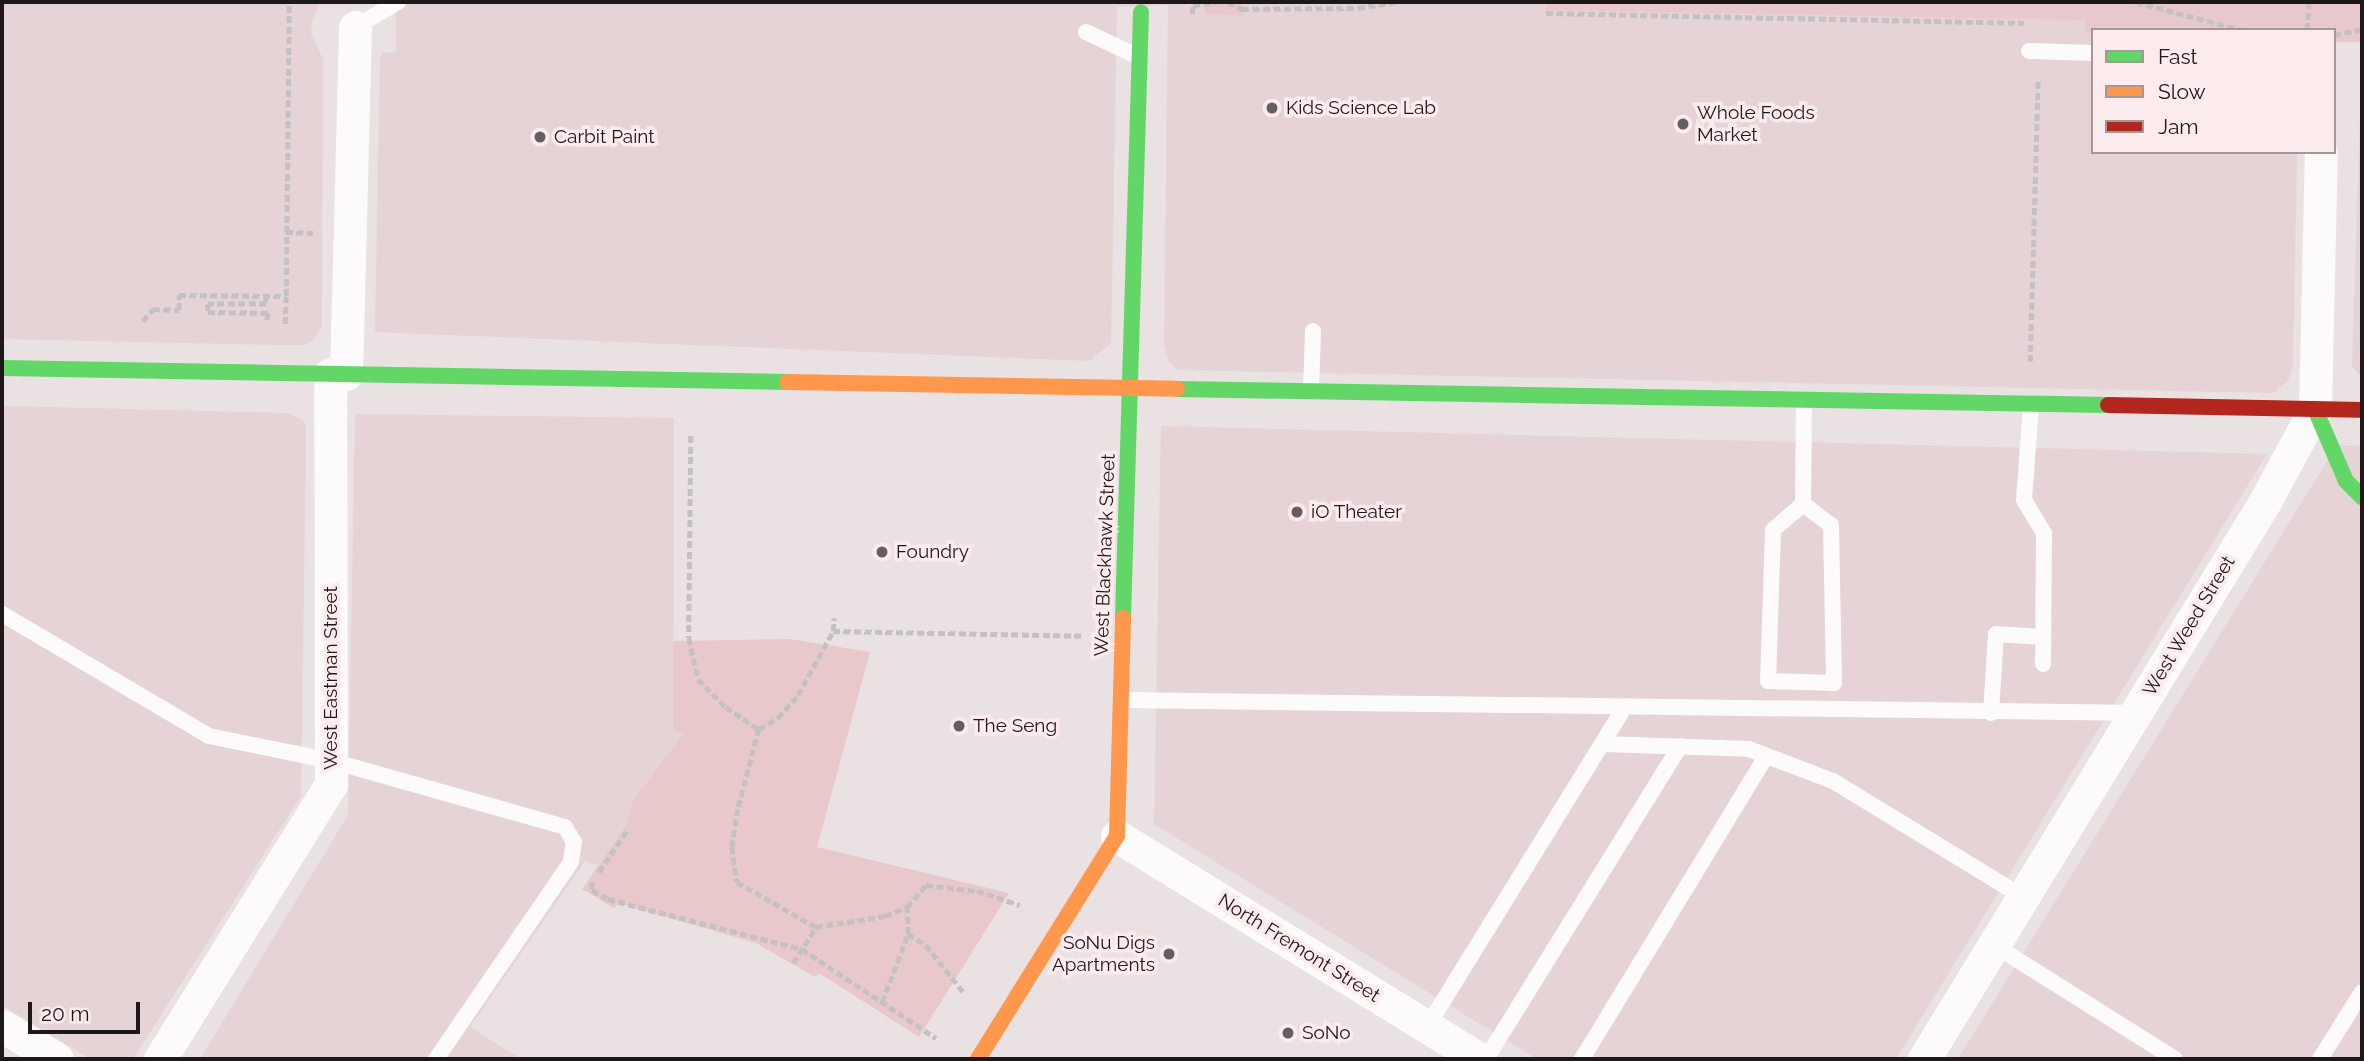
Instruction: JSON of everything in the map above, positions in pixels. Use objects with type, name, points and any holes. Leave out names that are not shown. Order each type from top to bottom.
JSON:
[{"type":"street","name":"West Blackhawk Street","points":[[1118,836],[1141,12]]},
{"type":"street","name":"West Eastman Street","points":[[160,1059],[331,784],[338,374],[355,27]]},
{"type":"street","name":"West Weed Street","points":[[1924,1059],[2264,503],[2315,409],[2321,154]]},
{"type":"street","points":[[2,368],[2362,410]]},
{"type":"street","points":[[2315,409],[2346,481],[2362,497]]},
{"type":"street","points":[[978,1059],[1118,836]]},
{"type":"street","name":"North Fremont Street","points":[[1118,836],[1480,1059]]},
{"type":"street","points":[[2,1026],[57,1059]]},
{"type":"lane","points":[[355,27],[398,2]]},
{"type":"lane","points":[[1086,32],[1139,57]]},
{"type":"lane","points":[[2029,51],[2091,52]]},
{"type":"lane","points":[[1311,392],[1313,331]]},
{"type":"lane","points":[[1803,504],[1832,526],[1834,683],[1768,681],[1773,530],[1803,504],[1804,400]]},
{"type":"lane","points":[[2031,405],[2024,500],[2044,533],[2043,664]]},
{"type":"lane","points":[[2,614],[209,736],[332,761],[554,821],[565,827],[574,842],[571,863],[436,1059]]},
{"type":"lane","points":[[1991,713],[1996,635],[2043,637]]},
{"type":"lane","points":[[1122,700],[2136,713]]},
{"type":"lane","points":[[1427,1027],[1624,708]]},
{"type":"lane","points":[[1602,744],[1749,749],[1833,781],[2023,897]]},
{"type":"lane","points":[[1486,1059],[1680,747]]},
{"type":"lane","points":[[1582,1059],[1766,756]]},
{"type":"lane","points":[[1994,946],[2175,1059]]},
{"type":"lane","points":[[2320,1059],[2362,992]]},
{"type":"path","points":[[285,324],[289,2]]},
{"type":"path","points":[[1192,14],[1193,5],[1217,2]]},
{"type":"path","points":[[1228,2],[1242,9],[1357,8],[1397,2]]},
{"type":"path","points":[[2136,2],[2234,28]]},
{"type":"path","points":[[2307,28],[2309,2]]},
{"type":"path","points":[[1546,13],[2027,23]]},
{"type":"path","points":[[2336,35],[2362,29]]},
{"type":"path","points":[[2030,362],[2038,79]]},
{"type":"path","points":[[286,232],[313,233]]},
{"type":"path","points":[[143,321],[153,309],[178,310],[179,295],[286,296]]},
{"type":"path","points":[[266,296],[266,304],[208,304],[208,312],[268,313],[267,323]]},
{"type":"path","points":[[691,436],[689,638],[698,679],[726,707],[759,729]]},
{"type":"path","points":[[834,618],[833,631],[798,695],[778,718],[759,729],[738,809],[732,847],[737,882],[816,928],[885,916],[907,907],[926,885],[977,891],[1020,905]]},
{"type":"path","points":[[833,631],[1090,636]]},
{"type":"path","points":[[592,881],[592,890],[608,899],[802,949],[936,1038]]},
{"type":"path","points":[[882,1002],[908,934],[907,907]]},
{"type":"path","points":[[793,963],[816,928]]},
{"type":"path","points":[[908,934],[926,945],[964,993]]},
{"type":"shaded area","points":[[2,2],[321,2],[312,20],[311,34],[323,59],[322,325],[313,340],[305,345],[280,345],[2,339]]},
{"type":"shaded area","points":[[396,2],[2362,2],[2362,42],[2336,42],[2336,28],[2091,28],[2091,154],[2297,154],[2293,364],[2288,381],[2274,393],[1177,370],[1169,362],[1164,344],[1168,5],[1117,7],[1111,343],[1090,361],[375,332],[380,58],[383,53],[396,52]]},
{"type":"shaded area","points":[[1204,2],[1343,2],[1243,3],[1243,16],[1205,14]]},
{"type":"shaded area","points":[[1546,2],[2362,2],[2362,42],[2336,42],[2336,28],[2091,28],[2091,33],[2086,33],[2085,20],[1546,10]]},
{"type":"shaded area","points":[[2362,56],[2362,378],[2352,366]]},
{"type":"shaded area","points":[[2,406],[288,413],[304,421],[306,429],[301,796],[133,1059],[90,1059],[2,1005]]},
{"type":"shaded area","points":[[355,414],[674,418],[673,730],[683,734],[632,802],[628,822],[598,865],[585,861],[470,1027],[521,1059],[200,1059],[348,815]]},
{"type":"shaded area","points":[[1161,426],[2267,454],[1896,1059],[1537,1059],[1154,824]]},
{"type":"shaded area","points":[[2337,445],[2362,446],[2362,1059],[1958,1059]]},
{"type":"shaded area","points":[[790,639],[870,652],[817,847],[1009,893],[919,1037],[819,973],[815,977],[756,943],[618,903],[614,908],[582,889],[628,822],[632,802],[683,734],[673,730],[673,641]]},
{"type":"traffic: fast","points":[[1123,618],[1141,12]]},
{"type":"traffic: fast","points":[[2,368],[787,382]]},
{"type":"traffic: fast","points":[[1177,389],[2108,405]]},
{"type":"traffic: fast","points":[[2315,409],[2346,481],[2362,497]]},
{"type":"traffic: slow","points":[[787,382],[1177,389]]},
{"type":"traffic: slow","points":[[978,1059],[1117,836],[1123,618]]},
{"type":"traffic: jam","points":[[2108,405],[2362,410]]},
{"type":"place","name":"Kids Science Lab","points":[[1272,108]]},
{"type":"place","name":"Whole Foods Market","points":[[1683,124]]},
{"type":"place","name":"Carbit Paint","points":[[540,137]]},
{"type":"place","name":"iO Theater","points":[[1297,512]]},
{"type":"place","name":"Foundry","points":[[882,552]]},
{"type":"place","name":"The Seng","points":[[959,726]]},
{"type":"place","name":"SoNu Digs Apartments","points":[[1169,954]]},
{"type":"place","name":"SoNo","points":[[1288,1033]]}]
